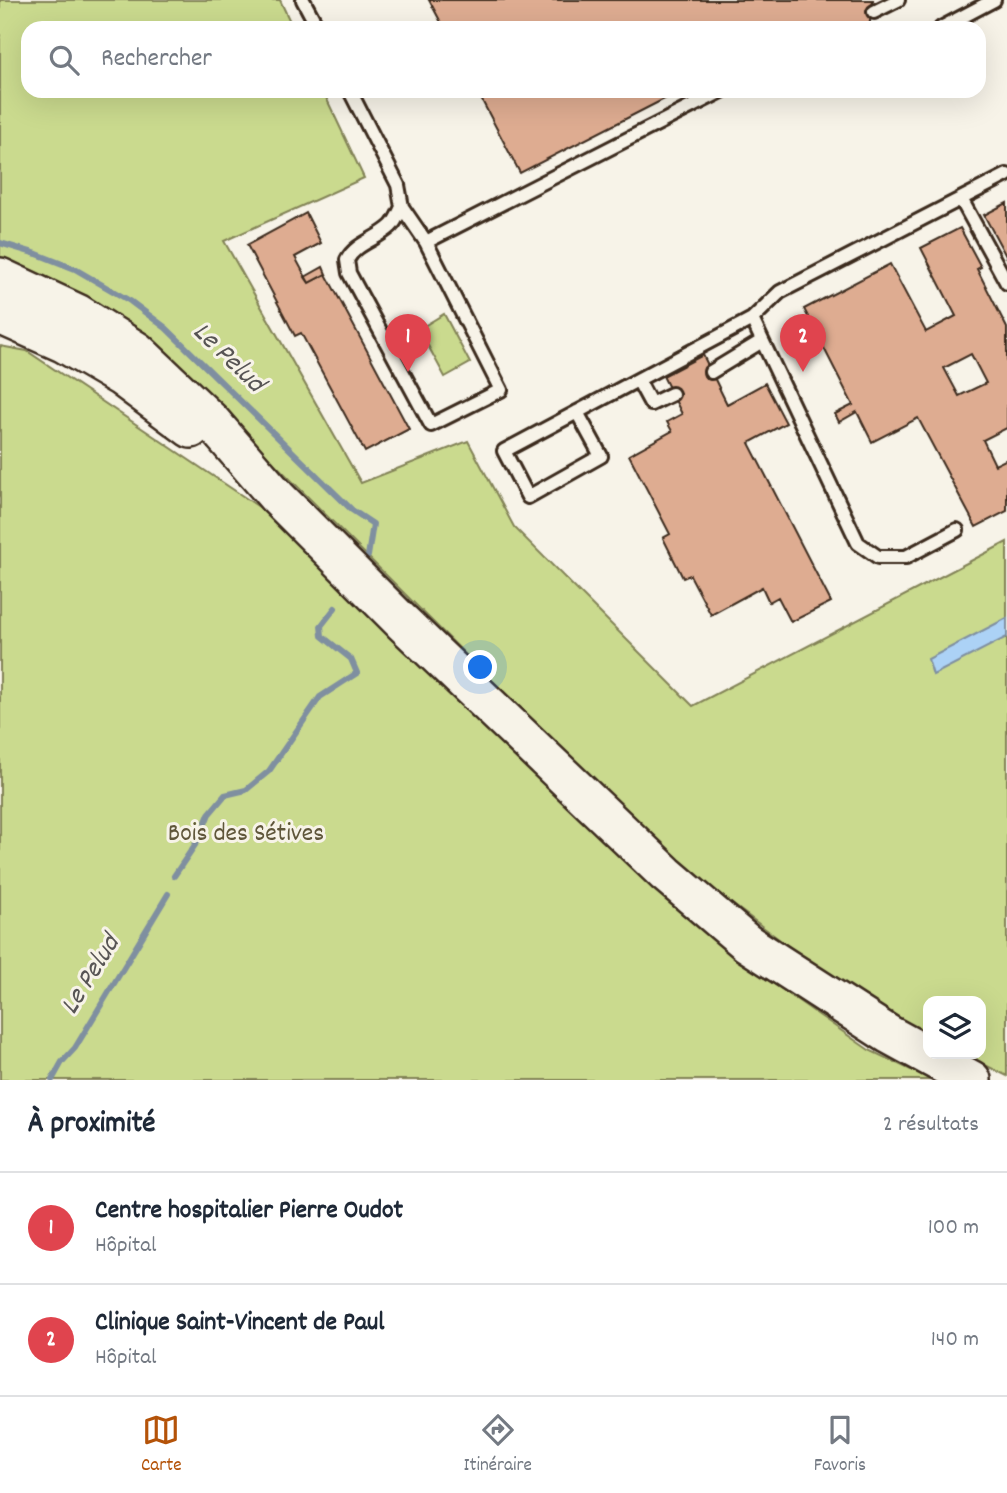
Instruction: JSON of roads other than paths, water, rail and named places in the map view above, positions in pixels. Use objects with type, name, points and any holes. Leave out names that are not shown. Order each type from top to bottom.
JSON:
[{"type":"main road","points":[[0,277],[77,313],[137,351],[211,421],[277,497],[402,622],[582,796],[666,874],[747,943],[888,1034],[972,1080]]},
{"type":"main road","points":[[0,316],[63,344],[121,377],[200,435],[277,497]]},
{"type":"lane","points":[[303,0],[314,21]]},
{"type":"lane","points":[[874,12],[898,0]]},
{"type":"lane","points":[[954,21],[994,0]]},
{"type":"lane","points":[[354,98],[398,185],[402,206],[426,242],[501,390],[431,425],[349,272],[347,260],[353,249],[394,223],[402,206]]},
{"type":"lane","points":[[426,242],[708,98]]},
{"type":"lane","points":[[577,412],[601,456],[528,497],[504,451],[577,412],[638,380],[752,319],[780,292],[1007,175]]},
{"type":"lane","points":[[961,199],[1007,283]]},
{"type":"lane","points":[[752,319],[858,543],[878,557],[906,557],[957,530]]},
{"type":"lane","points":[[711,372],[762,341]]},
{"type":"lane","points":[[638,380],[651,404],[672,394]]},
{"type":"water","points":[[1007,618],[1007,637],[933,675],[928,659]]},
{"type":"waterway","name":"Le Pelud","points":[[0,243],[75,269],[130,301],[166,328],[352,510],[373,524],[368,556]]},
{"type":"waterway","name":"Le Pelud","points":[[174,876],[199,839],[209,814],[225,795],[246,790],[269,771],[320,697],[357,673],[351,659],[322,636],[321,626],[335,608]]},
{"type":"waterway","name":"Le Pelud","points":[[52,1080],[62,1062],[75,1048],[168,894]]},
{"type":"place","name":"Centre hospitalier Pierre Oudot","points":[[408,372]]},
{"type":"place","name":"Clinique Saint-Vincent de Paul","points":[[803,372]]},
{"type":"park label","name":"Bois des Sétives","points":[[246,834]]}]
